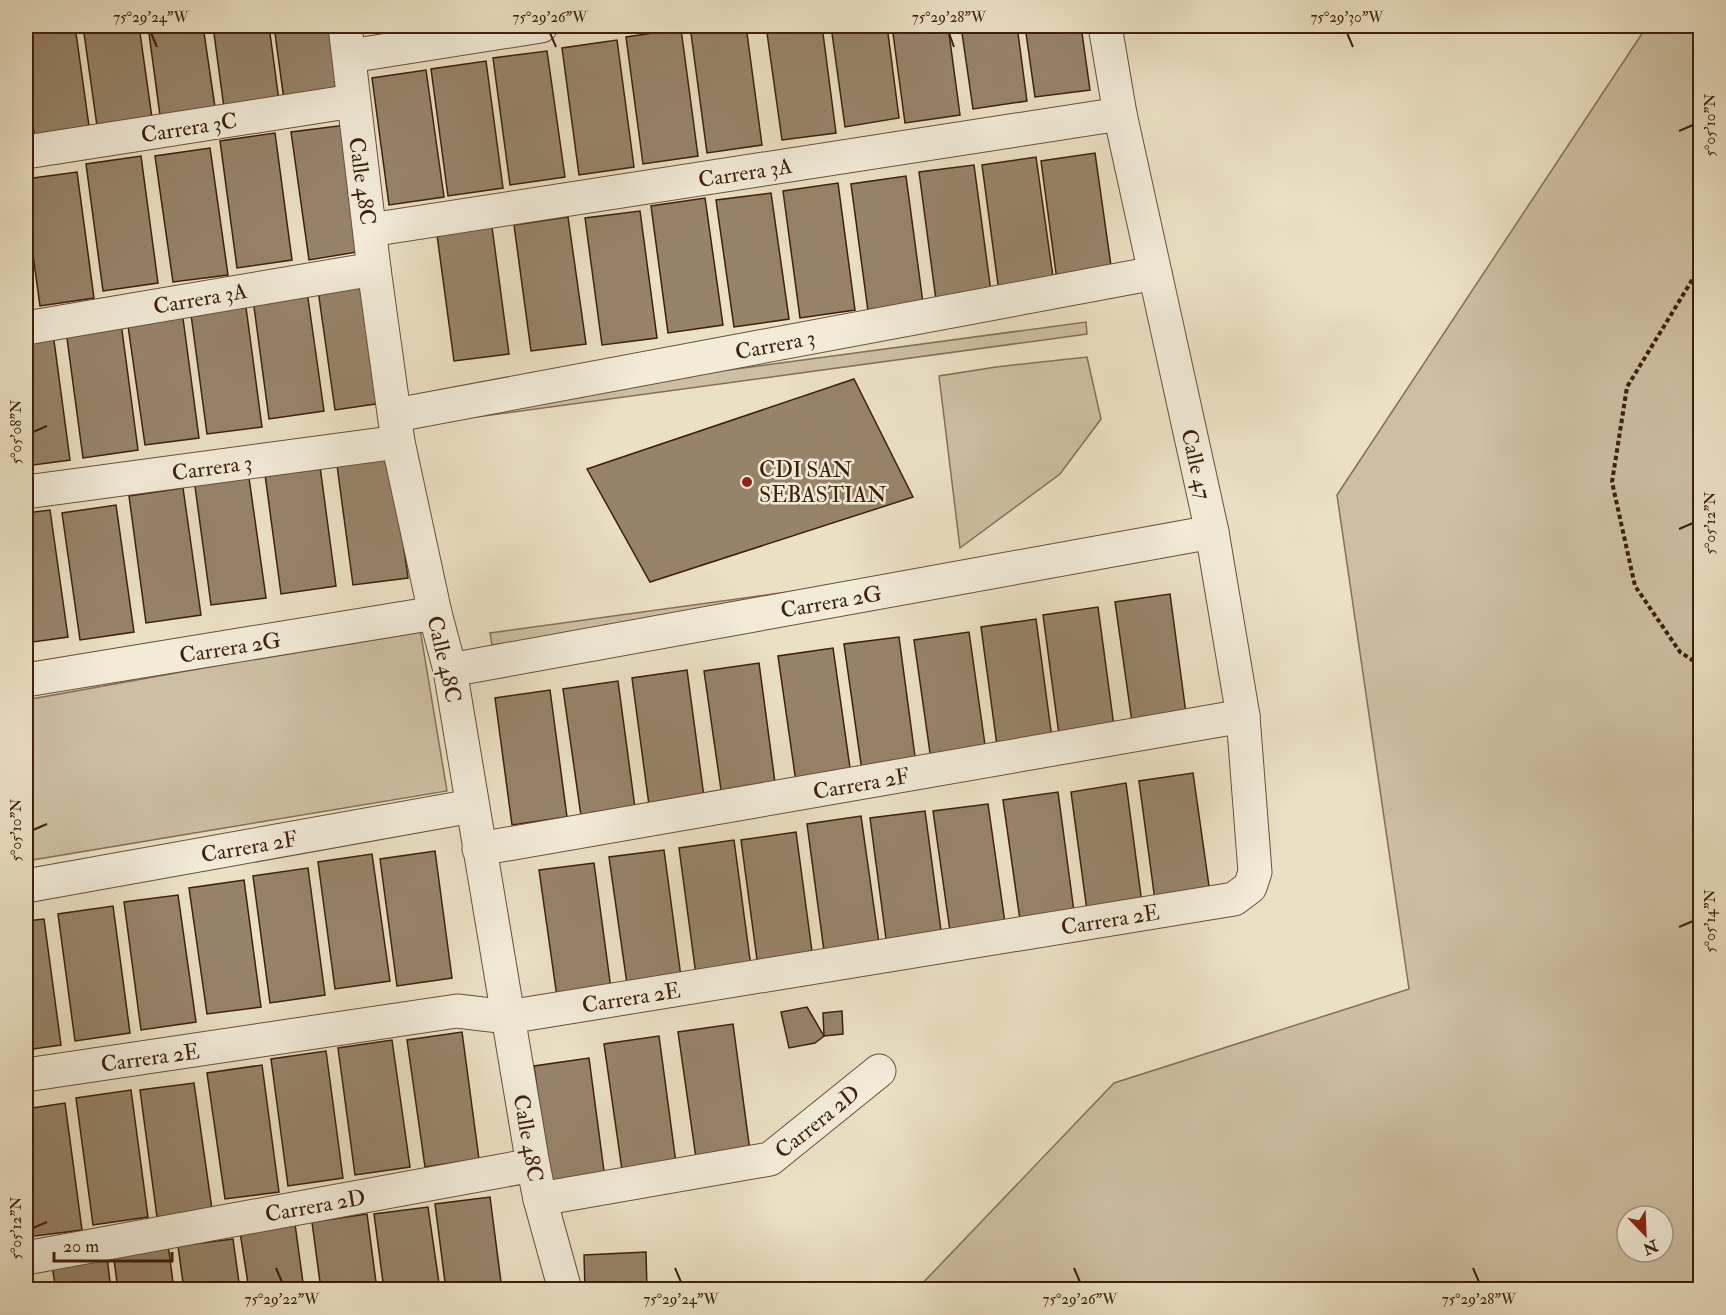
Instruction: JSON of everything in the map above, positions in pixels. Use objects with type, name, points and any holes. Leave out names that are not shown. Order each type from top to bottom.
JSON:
[{"type":"street","points":[[348,41],[541,26]]},
{"type":"street","name":"Calle 47","points":[[1105,26],[1120,114],[1212,532],[1244,716],[1255,872],[1250,887],[1234,899]]},
{"type":"street","name":"Calle 48C","points":[[348,41],[353,101],[374,269],[397,429],[435,614],[450,670],[533,1165],[565,1290]]},
{"type":"street","name":"Carrera 3C","points":[[26,152],[353,101]]},
{"type":"street","name":"Carrera 3A","points":[[370,231],[1120,114]]},
{"type":"street","name":"Carrera 3A","points":[[26,328],[374,269]]},
{"type":"street","name":"Carrera 3","points":[[26,492],[397,429],[1155,273]]},
{"type":"street","name":"Carrera 2G","points":[[450,670],[1212,532]]},
{"type":"street","name":"Carrera 2G","points":[[26,680],[435,614]]},
{"type":"street","name":"Carrera 2F","points":[[479,849],[1244,716]]},
{"type":"street","name":"Carrera 2F","points":[[26,886],[472,806]]},
{"type":"street","name":"Carrera 2E","points":[[26,1075],[457,1011],[508,1017],[1234,899]]},
{"type":"street","name":"Carrera 2D","points":[[540,1199],[770,1159],[879,1071]]},
{"type":"street","name":"Carrera 2D","points":[[26,1258],[533,1165]]},
{"type":"path","points":[[1701,267],[1627,387],[1612,482],[1635,586],[1680,652],[1701,665]]},
{"type":"shaded area","points":[[1647,26],[1700,26],[1700,1289],[917,1289],[1114,1083],[1409,989],[1337,495]]},
{"type":"shaded area","points":[[1086,322],[1087,334],[454,420],[453,407]]},
{"type":"shaded area","points":[[1087,357],[1101,419],[1060,474],[960,548],[939,376]]},
{"type":"shaded area","points":[[1122,546],[1124,558],[492,645],[490,633]]},
{"type":"shaded area","points":[[420,629],[447,791],[26,861],[26,700]]},
{"type":"building","points":[[26,26],[75,26],[90,133],[35,141],[26,70]]},
{"type":"building","points":[[83,26],[139,26],[153,125],[98,133]]},
{"type":"building","points":[[148,26],[203,26],[216,114],[161,123]]},
{"type":"building","points":[[213,26],[269,26],[279,101],[224,108]]},
{"type":"building","points":[[274,26],[330,26],[339,93],[284,100]]},
{"type":"building","points":[[690,26],[746,26],[762,145],[707,153]]},
{"type":"building","points":[[766,26],[822,26],[836,133],[782,140]]},
{"type":"building","points":[[831,26],[887,26],[899,118],[845,127]]},
{"type":"building","points":[[892,26],[948,26],[960,115],[905,123]]},
{"type":"building","points":[[961,26],[1017,26],[1027,101],[973,109]]},
{"type":"building","points":[[1025,26],[1081,26],[1090,90],[1035,97]]},
{"type":"building","points":[[681,29],[698,156],[643,164],[626,37]]},
{"type":"building","points":[[617,40],[634,167],[579,175],[562,48]]},
{"type":"building","points":[[547,51],[565,177],[510,185],[493,58]]},
{"type":"building","points":[[486,61],[503,188],[448,196],[431,69]]},
{"type":"building","points":[[426,70],[444,197],[389,205],[372,78]]},
{"type":"building","points":[[346,125],[363,251],[309,260],[291,132]]},
{"type":"building","points":[[275,133],[292,260],[237,268],[220,141]]},
{"type":"building","points":[[210,148],[228,275],[173,282],[155,156]]},
{"type":"building","points":[[1095,153],[1113,280],[1058,288],[1041,161]]},
{"type":"building","points":[[141,156],[158,283],[103,291],[86,164]]},
{"type":"building","points":[[1036,157],[1054,284],[999,292],[982,165]]},
{"type":"building","points":[[974,165],[991,292],[936,300],[919,172]]},
{"type":"building","points":[[77,172],[94,298],[40,306],[26,204],[26,179]]},
{"type":"building","points":[[906,176],[923,303],[868,311],[851,184]]},
{"type":"building","points":[[838,183],[855,310],[800,318],[783,191]]},
{"type":"building","points":[[771,193],[789,319],[734,327],[716,200]]},
{"type":"building","points":[[705,198],[723,325],[668,333],[651,206]]},
{"type":"building","points":[[640,211],[657,338],[602,345],[585,218]]},
{"type":"building","points":[[568,217],[586,344],[531,351],[514,225]]},
{"type":"building","points":[[492,227],[509,354],[454,361],[437,235]]},
{"type":"building","points":[[372,276],[389,402],[335,410],[317,283]]},
{"type":"building","points":[[306,284],[324,411],[269,419],[252,292]]},
{"type":"building","points":[[245,300],[262,427],[207,434],[190,307]]},
{"type":"building","points":[[182,311],[199,438],[145,445],[127,319]]},
{"type":"building","points":[[121,323],[138,450],[83,458],[66,331]]},
{"type":"building","points":[[53,333],[70,460],[26,466],[26,337]]},
{"type":"building","name":"CDI SAN SEBASTIAN","points":[[854,379],[913,497],[650,582],[587,469]]},
{"type":"building","points":[[390,450],[408,578],[353,585],[336,458]]},
{"type":"building","points":[[319,459],[336,586],[281,594],[264,467]]},
{"type":"building","points":[[248,471],[266,598],[211,605],[194,479]]},
{"type":"building","points":[[183,488],[201,615],[146,623],[129,496]]},
{"type":"building","points":[[116,505],[134,632],[80,640],[62,513]]},
{"type":"building","points":[[50,510],[68,637],[26,643],[26,513]]},
{"type":"building","points":[[1170,594],[1187,721],[1133,729],[1115,602]]},
{"type":"building","points":[[1098,607],[1115,734],[1060,742],[1043,615]]},
{"type":"building","points":[[1036,619],[1053,746],[998,753],[981,627]]},
{"type":"building","points":[[969,632],[987,759],[932,767],[914,640]]},
{"type":"building","points":[[899,637],[916,764],[862,771],[844,644]]},
{"type":"building","points":[[833,648],[851,775],[796,782],[778,656]]},
{"type":"building","points":[[759,663],[776,790],[722,797],[704,671]]},
{"type":"building","points":[[687,670],[704,797],[649,805],[632,678]]},
{"type":"building","points":[[618,681],[635,808],[581,816],[563,689]]},
{"type":"building","points":[[550,690],[567,817],[512,825],[495,698]]},
{"type":"building","points":[[1193,773],[1211,900],[1156,908],[1139,781]]},
{"type":"building","points":[[1126,783],[1143,911],[1088,918],[1071,792]]},
{"type":"building","points":[[1058,792],[1075,919],[1021,927],[1003,800]]},
{"type":"building","points":[[988,804],[1006,930],[951,938],[933,811]]},
{"type":"building","points":[[925,811],[942,938],[887,946],[870,818]]},
{"type":"building","points":[[861,816],[879,943],[824,951],[807,824]]},
{"type":"building","points":[[796,832],[813,959],[758,967],[741,840]]},
{"type":"building","points":[[734,840],[751,967],[696,975],[679,848]]},
{"type":"building","points":[[664,850],[681,977],[627,984],[609,857]]},
{"type":"building","points":[[435,851],[452,978],[397,986],[380,859]]},
{"type":"building","points":[[372,854],[390,981],[335,989],[318,862]]},
{"type":"building","points":[[594,863],[611,989],[557,997],[539,870]]},
{"type":"building","points":[[308,868],[325,995],[270,1003],[253,876]]},
{"type":"building","points":[[244,880],[261,1007],[207,1014],[189,888]]},
{"type":"building","points":[[178,895],[196,1022],[141,1030],[124,902]]},
{"type":"building","points":[[113,906],[130,1033],[75,1041],[58,914]]},
{"type":"building","points":[[44,919],[61,1045],[26,1050],[26,921]]},
{"type":"building","points":[[807,1007],[824,1036],[815,1043],[789,1048],[781,1012]]},
{"type":"building","points":[[842,1011],[843,1034],[824,1036],[823,1013]]},
{"type":"building","points":[[733,1024],[750,1151],[696,1158],[678,1032]]},
{"type":"building","points":[[462,1032],[479,1159],[425,1167],[407,1040]]},
{"type":"building","points":[[659,1036],[676,1163],[622,1170],[604,1044]]},
{"type":"building","points":[[392,1040],[410,1167],[355,1175],[338,1048]]},
{"type":"building","points":[[326,1051],[343,1178],[288,1186],[271,1059]]},
{"type":"building","points":[[589,1058],[606,1186],[551,1193],[534,1066]]},
{"type":"building","points":[[262,1065],[279,1192],[225,1199],[207,1073]]},
{"type":"building","points":[[194,1083],[212,1209],[157,1217],[140,1090]]},
{"type":"building","points":[[131,1090],[148,1217],[93,1225],[76,1098]]},
{"type":"building","points":[[65,1103],[82,1230],[27,1237],[26,1109]]},
{"type":"building","points":[[490,1197],[502,1290],[446,1290],[435,1204]]},
{"type":"building","points":[[428,1207],[440,1290],[384,1290],[374,1214]]},
{"type":"building","points":[[367,1214],[377,1290],[321,1290],[312,1222]]},
{"type":"building","points":[[295,1224],[304,1290],[249,1290],[240,1232]]},
{"type":"building","points":[[233,1239],[240,1290],[184,1290],[178,1246]]},
{"type":"building","points":[[168,1244],[174,1290],[118,1290],[113,1252]]},
{"type":"building","points":[[646,1252],[647,1290],[585,1290],[584,1255]]},
{"type":"building","points":[[107,1257],[111,1290],[56,1290],[52,1266]]},
{"type":"place","name":"CDI SAN SEBASTIAN","points":[[747,482]]}]
